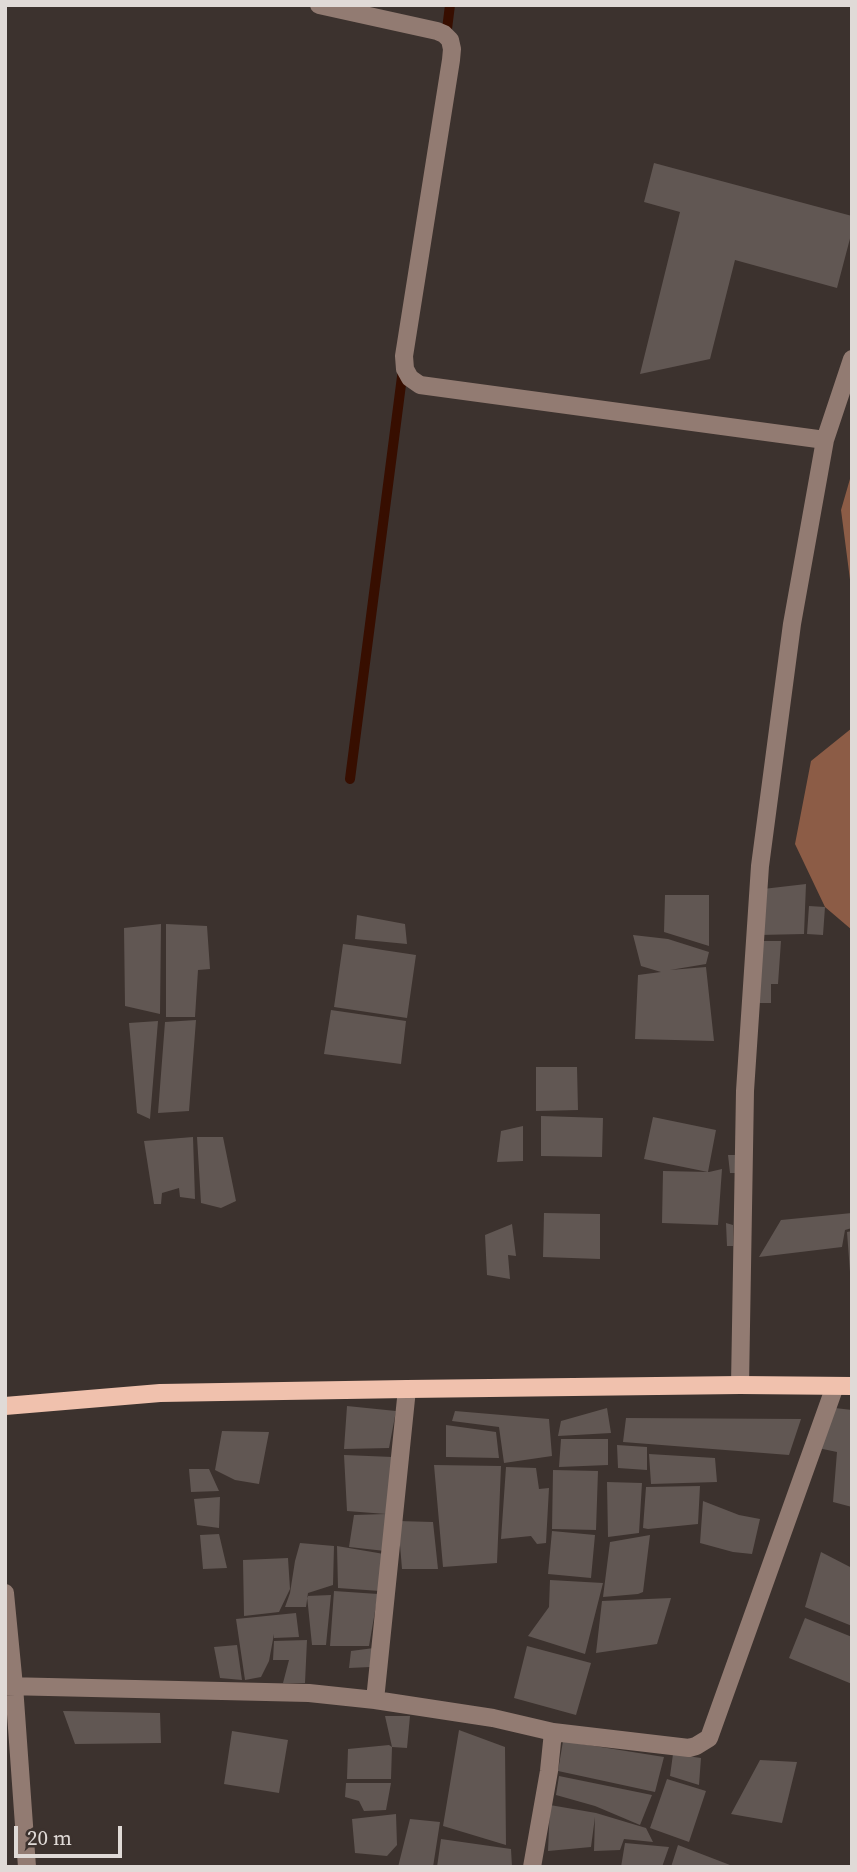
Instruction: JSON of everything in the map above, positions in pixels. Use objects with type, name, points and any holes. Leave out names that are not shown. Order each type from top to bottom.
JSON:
[{"type":"main road","points":[[5,1406],[160,1393],[843,1386]]},
{"type":"street","points":[[319,5],[437,32],[450,40],[451,60],[404,356],[405,369],[410,378],[420,385],[825,440]]},
{"type":"street","points":[[740,1385],[745,1091],[760,866],[792,624],[825,440],[852,359]]},
{"type":"street","points":[[10,1686],[309,1693],[493,1718],[553,1732],[689,1748],[696,1746],[709,1738],[843,1386]]},
{"type":"street","points":[[375,1700],[407,1389]]},
{"type":"street","points":[[5,1593],[10,1686],[27,1867]]},
{"type":"street","points":[[532,1867],[553,1732]]},
{"type":"shaded area","points":[[852,472],[852,595],[841,510]]},
{"type":"shaded area","points":[[852,728],[852,930],[825,907],[795,844],[811,761]]},
{"type":"building","points":[[654,163],[852,216],[852,231],[837,288],[735,260],[710,359],[640,374],[680,212],[644,202]]},
{"type":"building","points":[[806,884],[804,934],[759,935],[763,889]]},
{"type":"building","points":[[665,895],[709,895],[709,946],[664,932]]},
{"type":"building","points":[[809,906],[825,907],[823,935],[807,934]]},
{"type":"building","points":[[357,915],[405,924],[407,944],[355,939]]},
{"type":"building","points":[[161,924],[160,1014],[125,1006],[124,928]]},
{"type":"building","points":[[166,924],[207,926],[210,969],[198,970],[195,1017],[166,1017]]},
{"type":"building","points":[[633,935],[668,939],[709,952],[706,964],[670,970],[706,967],[714,1041],[635,1039],[638,975],[661,972],[641,966]]},
{"type":"building","points":[[759,941],[781,941],[778,984],[771,984],[771,1003],[756,1003]]},
{"type":"building","points":[[343,944],[416,955],[407,1018],[334,1007]]},
{"type":"building","points":[[331,1010],[406,1021],[401,1064],[324,1054]]},
{"type":"building","points":[[196,1020],[189,1111],[158,1113],[165,1022]]},
{"type":"building","points":[[158,1021],[150,1119],[137,1113],[129,1023]]},
{"type":"building","points":[[536,1067],[577,1067],[578,1110],[536,1111]]},
{"type":"building","points":[[541,1116],[603,1118],[602,1157],[541,1156]]},
{"type":"building","points":[[653,1117],[716,1130],[708,1172],[644,1159]]},
{"type":"building","points":[[523,1126],[523,1161],[497,1162],[501,1131]]},
{"type":"building","points":[[193,1137],[195,1199],[180,1197],[179,1188],[162,1193],[161,1204],[154,1204],[144,1141]]},
{"type":"building","points":[[197,1137],[223,1137],[236,1201],[221,1208],[201,1203]]},
{"type":"building","points":[[728,1155],[736,1155],[738,1173],[730,1173]]},
{"type":"building","points":[[722,1169],[718,1225],[662,1223],[663,1171],[709,1172]]},
{"type":"building","points":[[544,1213],[600,1214],[600,1259],[543,1257]]},
{"type":"building","points":[[852,1213],[852,1228],[845,1230],[842,1247],[759,1257],[781,1220]]},
{"type":"building","points":[[726,1223],[733,1225],[733,1246],[727,1246]]},
{"type":"building","points":[[512,1224],[516,1256],[508,1255],[510,1279],[487,1275],[485,1235]]},
{"type":"building","points":[[852,1231],[852,1272],[850,1272],[847,1232]]},
{"type":"building","points":[[347,1406],[396,1411],[389,1448],[344,1449]]},
{"type":"building","points":[[607,1408],[611,1433],[558,1436],[561,1421]]},
{"type":"building","points":[[835,1408],[852,1410],[852,1507],[833,1502],[837,1452],[818,1448]]},
{"type":"building","points":[[455,1411],[549,1419],[552,1456],[504,1463],[499,1427],[452,1421]]},
{"type":"building","points":[[626,1418],[801,1419],[789,1455],[623,1442]]},
{"type":"building","points":[[446,1425],[496,1432],[499,1458],[446,1457]]},
{"type":"building","points":[[222,1431],[269,1432],[259,1484],[235,1480],[215,1470]]},
{"type":"building","points":[[561,1439],[608,1439],[608,1465],[559,1467]]},
{"type":"building","points":[[617,1445],[647,1447],[647,1470],[618,1468]]},
{"type":"building","points":[[649,1454],[715,1458],[717,1482],[651,1484]]},
{"type":"building","points":[[344,1455],[393,1457],[385,1551],[349,1547],[354,1515],[386,1514],[347,1511]]},
{"type":"building","points":[[434,1465],[501,1466],[497,1563],[443,1567]]},
{"type":"building","points":[[506,1467],[536,1468],[539,1489],[549,1488],[546,1543],[537,1544],[531,1536],[501,1539]]},
{"type":"building","points":[[189,1469],[209,1469],[219,1491],[191,1492]]},
{"type":"building","points":[[553,1470],[598,1471],[596,1530],[552,1529]]},
{"type":"building","points":[[607,1482],[642,1483],[639,1533],[608,1537]]},
{"type":"building","points":[[700,1486],[698,1524],[643,1528],[646,1487]]},
{"type":"building","points":[[220,1497],[219,1528],[197,1525],[194,1499]]},
{"type":"building","points":[[703,1501],[739,1515],[760,1519],[752,1554],[700,1543]]},
{"type":"building","points":[[398,1521],[433,1522],[438,1569],[402,1569]]},
{"type":"building","points":[[552,1531],[595,1535],[591,1578],[548,1574]]},
{"type":"building","points":[[219,1534],[227,1568],[203,1569],[200,1535]]},
{"type":"building","points":[[650,1535],[643,1592],[603,1597],[610,1542]]},
{"type":"building","points":[[300,1543],[334,1546],[333,1585],[308,1593],[306,1607],[285,1607],[290,1593]]},
{"type":"building","points":[[337,1546],[384,1554],[380,1591],[338,1588]]},
{"type":"building","points":[[821,1552],[852,1568],[852,1626],[805,1607]]},
{"type":"building","points":[[288,1558],[290,1589],[279,1612],[244,1616],[243,1560]]},
{"type":"building","points":[[550,1580],[603,1583],[585,1654],[528,1636],[549,1607]]},
{"type":"building","points":[[334,1591],[378,1594],[369,1646],[330,1646]]},
{"type":"building","points":[[331,1595],[326,1645],[312,1645],[307,1596]]},
{"type":"building","points":[[671,1598],[657,1644],[596,1653],[602,1601]]},
{"type":"building","points":[[296,1613],[299,1637],[274,1638],[274,1634],[269,1661],[261,1677],[245,1680],[236,1619]]},
{"type":"building","points":[[805,1618],[852,1637],[852,1684],[789,1658]]},
{"type":"building","points":[[307,1640],[305,1683],[283,1683],[289,1660],[273,1660],[274,1641]]},
{"type":"building","points":[[237,1645],[242,1680],[220,1678],[214,1647]]},
{"type":"building","points":[[527,1646],[591,1663],[576,1715],[514,1698]]},
{"type":"building","points":[[374,1648],[370,1667],[349,1668],[351,1651]]},
{"type":"building","points":[[63,1711],[160,1713],[161,1743],[75,1744]]},
{"type":"building","points":[[385,1716],[410,1716],[407,1748],[392,1747]]},
{"type":"building","points":[[459,1730],[505,1747],[506,1845],[443,1826]]},
{"type":"building","points":[[232,1731],[288,1740],[279,1793],[224,1784]]},
{"type":"building","points":[[563,1741],[664,1757],[655,1792],[558,1771]]},
{"type":"building","points":[[389,1745],[392,1747],[391,1779],[347,1779],[348,1749]]},
{"type":"building","points":[[673,1754],[701,1758],[699,1785],[670,1776]]},
{"type":"building","points":[[760,1760],[797,1762],[782,1823],[731,1814]]},
{"type":"building","points":[[559,1776],[652,1795],[640,1825],[595,1806],[556,1795]]},
{"type":"building","points":[[667,1779],[706,1791],[689,1842],[650,1828]]},
{"type":"building","points":[[346,1783],[391,1783],[386,1810],[364,1811],[359,1801],[345,1797]]},
{"type":"building","points":[[550,1805],[596,1813],[646,1828],[653,1842],[624,1839],[620,1850],[594,1851],[595,1817],[591,1847],[548,1851]]},
{"type":"building","points":[[396,1814],[397,1845],[387,1856],[355,1853],[352,1819]]},
{"type":"building","points":[[410,1819],[440,1822],[433,1867],[398,1867]]},
{"type":"building","points":[[441,1839],[511,1849],[512,1867],[437,1867]]},
{"type":"building","points":[[625,1843],[669,1847],[662,1867],[621,1867]]},
{"type":"building","points":[[678,1845],[730,1865],[671,1867]]},
{"type":"waterway","points":[[446,37],[450,5]]},
{"type":"waterway","points":[[350,779],[403,369]]}]
